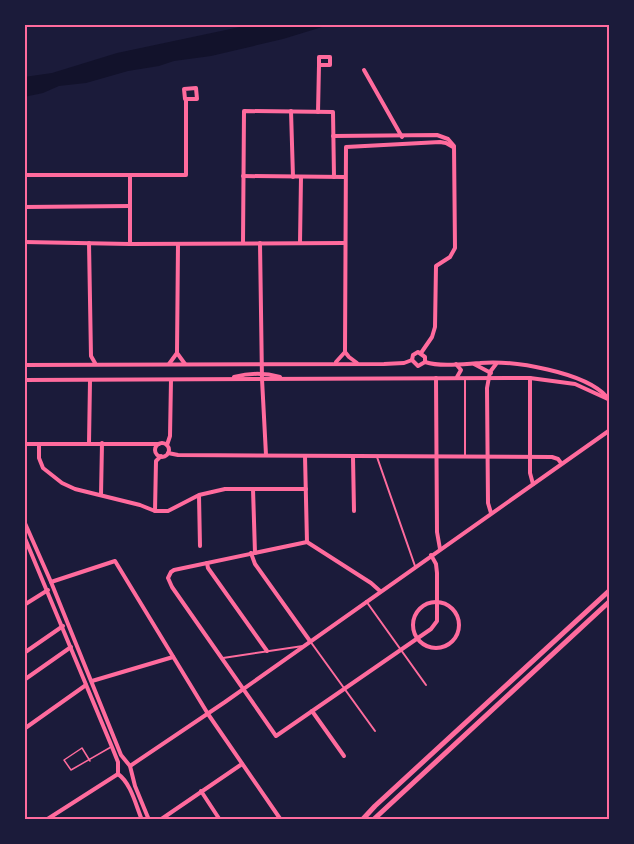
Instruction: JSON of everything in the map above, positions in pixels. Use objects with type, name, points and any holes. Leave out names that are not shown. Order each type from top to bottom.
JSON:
[{"type":"main road","points":[[362,820],[610,590]]},
{"type":"main road","points":[[373,820],[610,601]]},
{"type":"street","points":[[318,112],[319,65]]},
{"type":"street","points":[[364,70],[402,137]]},
{"type":"street","points":[[24,176],[186,175],[186,99]]},
{"type":"street","points":[[243,243],[244,111],[333,112],[334,177]]},
{"type":"street","points":[[291,111],[293,177]]},
{"type":"street","points":[[426,135],[426,143]]},
{"type":"street","points":[[24,365],[361,364],[404,363],[412,360],[413,355],[421,353],[432,337],[435,327],[436,266],[450,257],[455,248],[454,148],[450,140],[442,135],[333,136]]},
{"type":"street","points":[[409,136],[410,144]]},
{"type":"street","points":[[334,363],[345,352],[346,147],[446,143],[454,148]]},
{"type":"street","points":[[130,175],[130,244]]},
{"type":"street","points":[[243,176],[345,177]]},
{"type":"street","points":[[300,243],[301,177]]},
{"type":"street","points":[[24,207],[130,206]]},
{"type":"street","points":[[24,242],[344,243]]},
{"type":"street","points":[[89,243],[91,356],[96,363]]},
{"type":"street","points":[[260,243],[266,455]]},
{"type":"street","points":[[178,244],[177,353],[185,364]]},
{"type":"street","points":[[345,352],[351,359],[361,364]]},
{"type":"street","points":[[168,364],[177,353]]},
{"type":"street","points":[[421,353],[425,357],[424,362]]},
{"type":"street","points":[[412,360],[418,366],[424,362],[497,363],[543,368],[565,374],[602,391],[610,400]]},
{"type":"street","points":[[491,513],[488,503],[488,378],[497,363]]},
{"type":"street","points":[[456,364],[460,370],[457,377]]},
{"type":"street","points":[[473,364],[490,372],[495,378]]},
{"type":"street","points":[[517,377],[521,371],[519,365]]},
{"type":"street","points":[[24,381],[262,377],[286,379],[517,377],[575,384],[610,400]]},
{"type":"street","points":[[436,378],[437,532],[440,549]]},
{"type":"street","points":[[465,378],[465,457]]},
{"type":"street","points":[[530,378],[531,479],[533,484]]},
{"type":"street","points":[[168,453],[171,380]]},
{"type":"street","points":[[89,444],[90,381]]},
{"type":"street","points":[[46,820],[81,796],[120,775],[129,775],[130,768],[610,430]]},
{"type":"street","points":[[24,444],[167,445]]},
{"type":"street","points":[[39,444],[40,463],[49,474],[75,489],[154,511],[168,511],[199,495],[225,489],[306,489]]},
{"type":"street","points":[[101,495],[102,444]]},
{"type":"street","points":[[159,444],[156,452],[161,456]]},
{"type":"street","points":[[154,511],[156,461],[168,453],[178,455],[552,457],[561,463]]},
{"type":"street","points":[[305,456],[307,542]]},
{"type":"street","points":[[353,456],[354,511]]},
{"type":"street","points":[[377,457],[415,566]]},
{"type":"street","points":[[253,489],[255,564],[375,731]]},
{"type":"street","points":[[199,495],[200,546]]},
{"type":"street","points":[[24,521],[130,768],[149,820]]},
{"type":"street","points":[[24,536],[112,747],[118,765],[117,769],[142,820]]},
{"type":"street","points":[[380,591],[307,542],[174,570],[168,578],[276,736],[431,629],[437,621],[437,602],[436,564],[431,555]]},
{"type":"street","points":[[51,582],[115,561],[208,714],[281,819]]},
{"type":"street","points":[[207,563],[208,568],[267,651]]},
{"type":"street","points":[[24,605],[48,590]]},
{"type":"street","points":[[366,601],[426,685]]},
{"type":"street","points":[[444,603],[457,616],[458,634],[446,646],[438,649],[426,647],[417,639],[413,626],[415,614],[424,604],[444,603]]},
{"type":"street","points":[[24,653],[63,626]]},
{"type":"street","points":[[222,658],[303,646]]},
{"type":"street","points":[[24,680],[71,647]]},
{"type":"street","points":[[92,681],[173,657]]},
{"type":"street","points":[[24,729],[86,685]]},
{"type":"street","points":[[312,711],[344,756]]},
{"type":"street","points":[[118,765],[126,762]]},
{"type":"street","points":[[160,820],[242,764]]},
{"type":"street","points":[[201,791],[220,820]]},
{"type":"lane","points":[[90,761],[82,748],[64,760],[71,770],[90,761],[112,747]]},
{"type":"shaded area","points":[[254,24],[332,24],[283,39],[211,56],[128,71],[86,83],[59,86],[43,93],[24,97],[24,77],[52,73],[117,53]]}]
